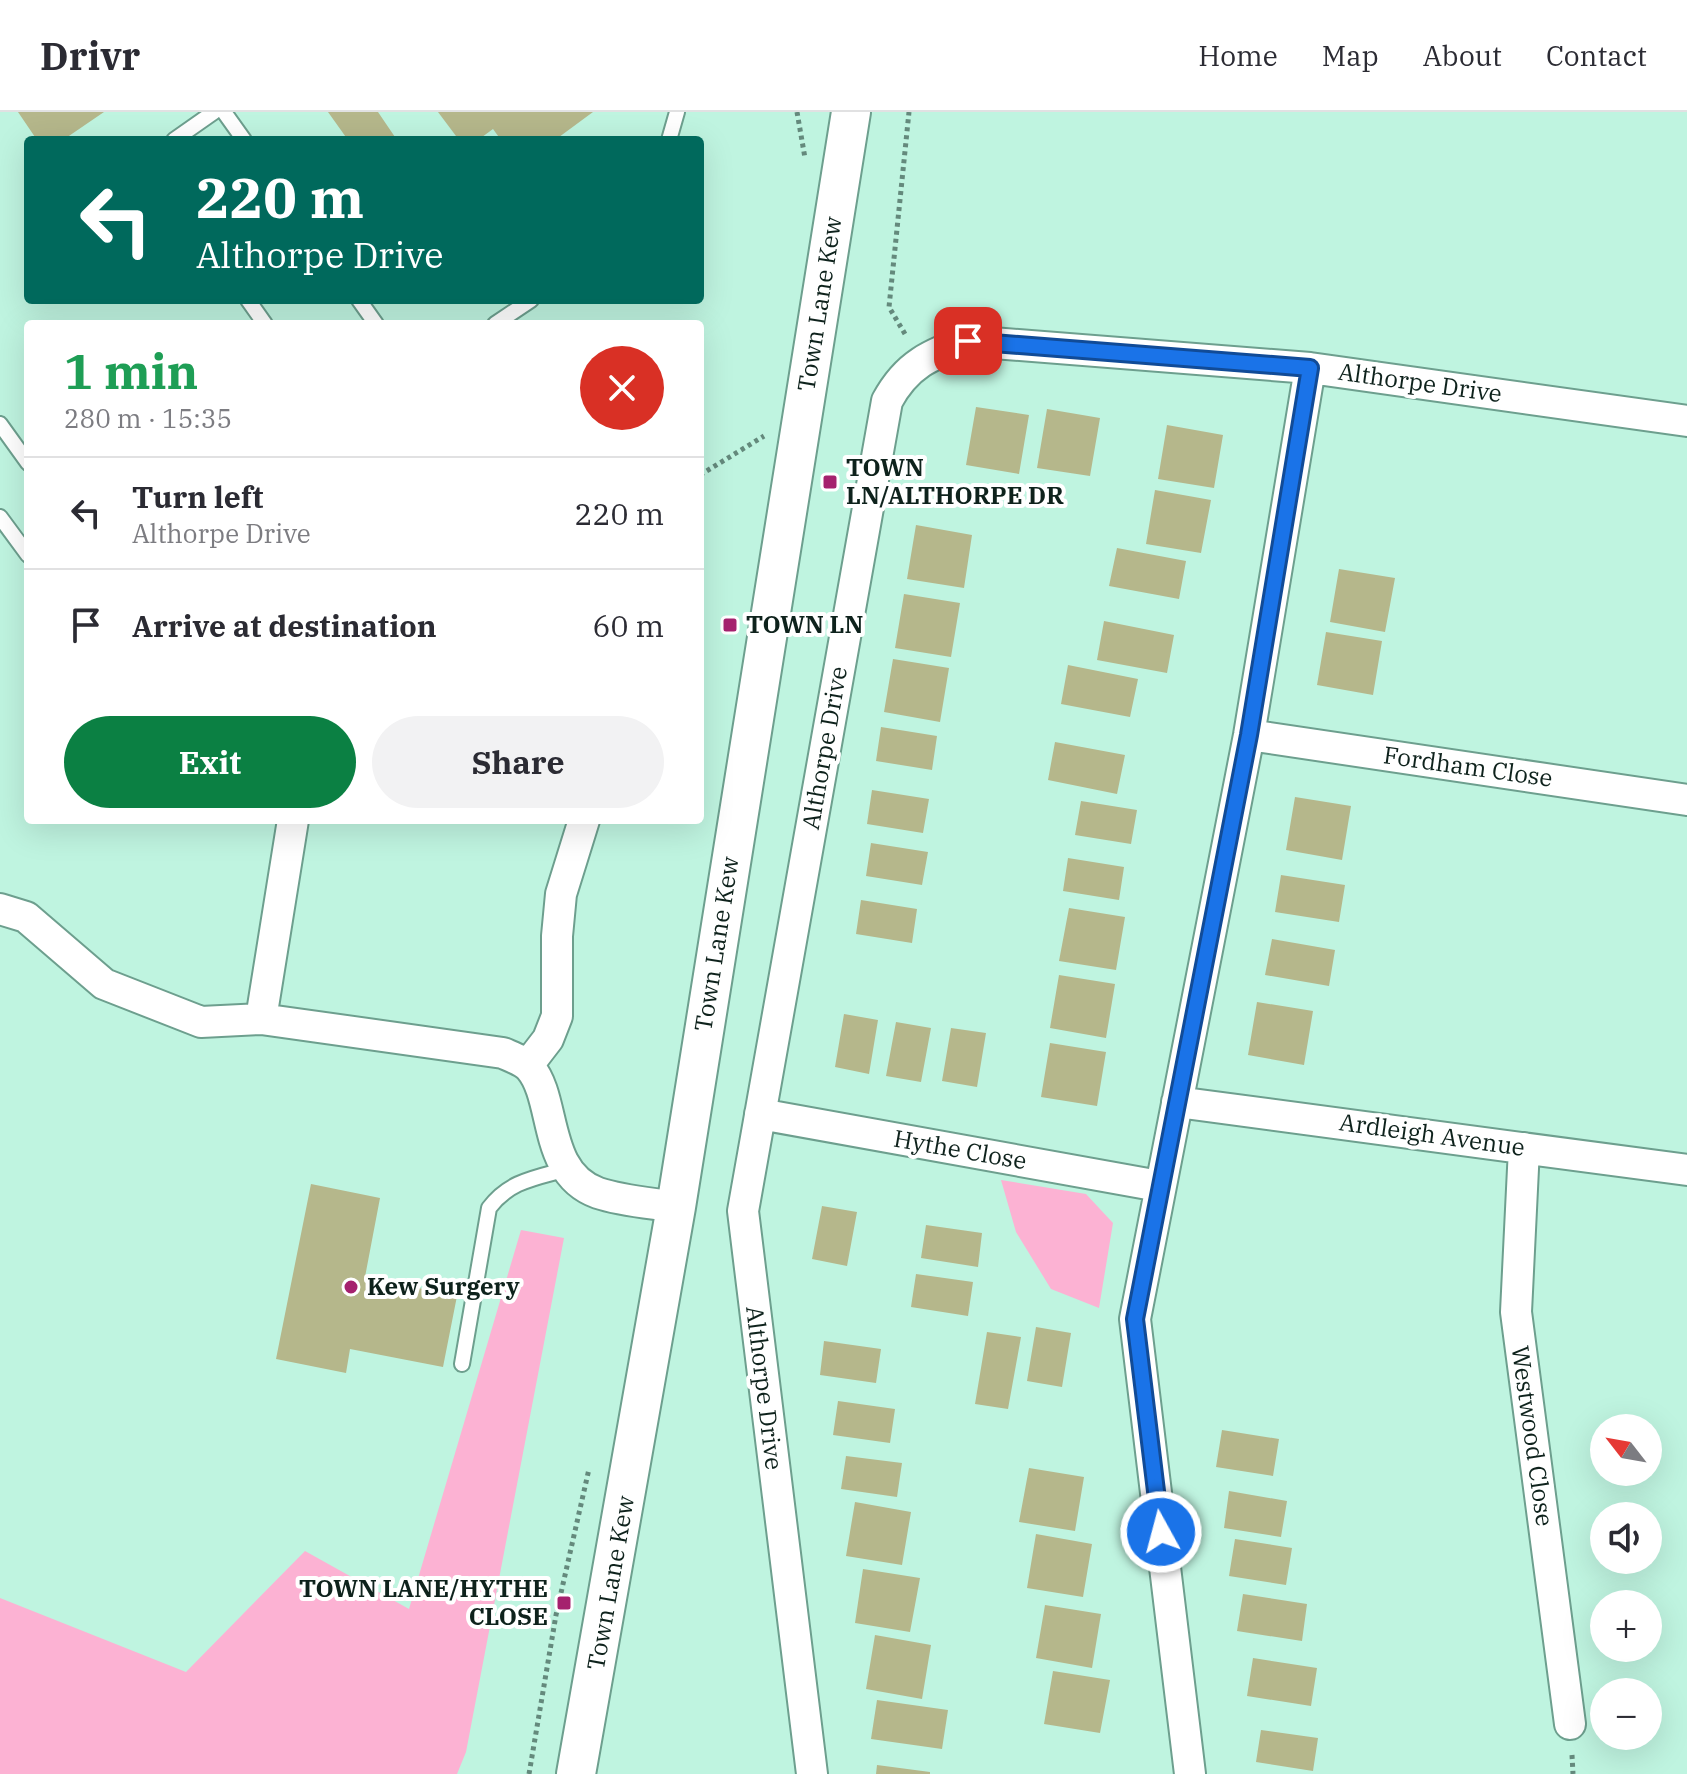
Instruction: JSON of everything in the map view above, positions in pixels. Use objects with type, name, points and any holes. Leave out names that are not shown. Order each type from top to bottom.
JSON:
[{"type":"street","name":"Town Lane Kew","points":[[576,1774],[676,1207],[851,112]]},
{"type":"street","name":"Althorpe Drive","points":[[812,1774],[743,1211],[887,401],[900,378],[921,361],[968,341],[1310,368],[1687,421]]},
{"type":"street","points":[[1190,1774],[1135,1319],[1249,735],[1310,368]]},
{"type":"street","name":"Fordham Close","points":[[1249,735],[1687,800]]},
{"type":"street","points":[[261,1019],[292,824]]},
{"type":"street","points":[[528,1065],[548,1039],[557,1016],[557,936],[561,894],[583,824]]},
{"type":"street","points":[[0,909],[26,917],[104,984],[201,1022],[261,1019],[503,1053],[528,1065],[537,1078],[548,1123],[567,1169],[596,1192],[676,1207]]},
{"type":"street","name":"Ardleigh Avenue","points":[[1177,1102],[1687,1170]]},
{"type":"street","name":"Hythe Close","points":[[760,1114],[1159,1186]]},
{"type":"street","name":"Westwood Close","points":[[1524,1148],[1516,1312],[1570,1724]]},
{"type":"lane","points":[[180,136],[214,112]]},
{"type":"lane","points":[[224,112],[241,136]]},
{"type":"lane","points":[[670,136],[677,112]]},
{"type":"lane","points":[[501,320],[525,304]]},
{"type":"lane","points":[[0,424],[24,457]]},
{"type":"lane","points":[[0,517],[24,550]]},
{"type":"lane","points":[[462,1364],[489,1208],[502,1191],[517,1182],[567,1169]]},
{"type":"path","points":[[909,112],[889,307],[921,361]]},
{"type":"path","points":[[704,473],[774,429]]},
{"type":"shaded area","points":[[1001,1180],[1086,1194],[1113,1223],[1099,1308],[1051,1289],[1016,1232]]},
{"type":"shaded area","points":[[521,1230],[564,1238],[466,1752],[457,1774],[0,1774],[0,1598],[186,1672],[305,1551],[409,1609]]},
{"type":"building","points":[[18,112],[104,112],[69,136],[34,136]]},
{"type":"building","points":[[328,112],[378,112],[394,136],[345,136]]},
{"type":"building","points":[[438,112],[593,112],[560,136],[498,136],[493,129],[483,136],[456,136]]},
{"type":"building","points":[[976,407],[1029,415],[1019,474],[966,465]]},
{"type":"building","points":[[1047,409],[1100,418],[1090,476],[1037,468]]},
{"type":"building","points":[[1167,425],[1223,435],[1214,488],[1158,479]]},
{"type":"building","points":[[1155,490],[1211,500],[1201,553],[1146,544]]},
{"type":"building","points":[[916,525],[972,535],[964,588],[907,579]]},
{"type":"building","points":[[1117,548],[1186,561],[1179,599],[1109,586]]},
{"type":"building","points":[[1339,569],[1395,578],[1385,632],[1330,622]]},
{"type":"building","points":[[904,594],[960,603],[951,657],[895,648]]},
{"type":"building","points":[[1104,621],[1174,635],[1167,673],[1097,660]]},
{"type":"building","points":[[1326,632],[1382,641],[1373,695],[1317,685]]},
{"type":"building","points":[[893,659],[949,668],[940,722],[884,712]]},
{"type":"building","points":[[1068,665],[1138,679],[1130,717],[1061,704]]},
{"type":"building","points":[[881,727],[937,736],[932,770],[876,761]]},
{"type":"building","points":[[1055,742],[1125,755],[1117,794],[1048,780]]},
{"type":"building","points":[[872,790],[929,799],[923,833],[867,824]]},
{"type":"building","points":[[1295,797],[1351,806],[1342,860],[1286,850]]},
{"type":"building","points":[[1081,801],[1137,810],[1131,844],[1075,835]]},
{"type":"building","points":[[871,843],[928,852],[922,885],[866,876]]},
{"type":"building","points":[[1068,858],[1124,867],[1119,900],[1063,891]]},
{"type":"building","points":[[1281,875],[1345,885],[1339,922],[1275,912]]},
{"type":"building","points":[[861,900],[917,909],[912,943],[856,934]]},
{"type":"building","points":[[1069,908],[1125,917],[1116,970],[1059,961]]},
{"type":"building","points":[[1272,939],[1335,950],[1329,986],[1265,975]]},
{"type":"building","points":[[1059,975],[1115,984],[1106,1038],[1050,1028]]},
{"type":"building","points":[[1257,1002],[1313,1011],[1304,1065],[1248,1055]]},
{"type":"building","points":[[844,1014],[878,1020],[869,1074],[835,1067]]},
{"type":"building","points":[[896,1022],[931,1028],[921,1082],[886,1076]]},
{"type":"building","points":[[951,1028],[986,1033],[977,1087],[942,1081]]},
{"type":"building","points":[[1050,1043],[1106,1052],[1097,1106],[1041,1097]]},
{"type":"building","name":"Kew Surgery","points":[[311,1184],[380,1198],[365,1277],[457,1296],[443,1367],[350,1349],[346,1373],[276,1359]]},
{"type":"building","points":[[822,1206],[857,1212],[847,1266],[812,1259]]},
{"type":"building","points":[[926,1225],[982,1233],[978,1267],[921,1258]]},
{"type":"building","points":[[916,1274],[973,1282],[968,1316],[911,1307]]},
{"type":"building","points":[[1036,1327],[1071,1333],[1062,1387],[1027,1381]]},
{"type":"building","points":[[987,1332],[1021,1337],[1008,1409],[975,1404]]},
{"type":"building","points":[[824,1341],[881,1349],[876,1383],[820,1375]]},
{"type":"building","points":[[838,1401],[895,1409],[890,1443],[833,1435]]},
{"type":"building","points":[[1222,1430],[1279,1439],[1273,1476],[1216,1467]]},
{"type":"building","points":[[846,1456],[902,1463],[897,1497],[841,1489]]},
{"type":"building","points":[[1029,1468],[1084,1477],[1075,1531],[1019,1522]]},
{"type":"building","points":[[1229,1491],[1287,1501],[1281,1537],[1224,1528]]},
{"type":"building","points":[[855,1502],[911,1512],[902,1565],[846,1556]]},
{"type":"building","points":[[1036,1534],[1092,1544],[1083,1597],[1027,1588]]},
{"type":"building","points":[[1235,1539],[1292,1548],[1286,1585],[1229,1576]]},
{"type":"building","points":[[863,1569],[920,1578],[910,1632],[855,1623]]},
{"type":"building","points":[[1243,1594],[1307,1604],[1302,1641],[1237,1631]]},
{"type":"building","points":[[1045,1605],[1101,1614],[1092,1668],[1036,1658]]},
{"type":"building","points":[[875,1635],[931,1645],[922,1699],[866,1689]]},
{"type":"building","points":[[1253,1658],[1317,1668],[1311,1706],[1247,1696]]},
{"type":"building","points":[[1053,1671],[1110,1680],[1100,1733],[1044,1724]]},
{"type":"building","points":[[877,1700],[948,1710],[942,1749],[871,1739]]},
{"type":"building","points":[[1261,1730],[1318,1738],[1313,1771],[1256,1762]]},
{"type":"building","points":[[877,1765],[930,1772],[930,1774],[876,1774]]},
{"type":"place","name":"TOWN LN/ALTHORPE DR","points":[[830,482]]},
{"type":"place","name":"TOWN LN","points":[[730,625]]},
{"type":"place","name":"Kew Surgery","points":[[351,1287]]},
{"type":"place","name":"TOWN LANE/HYTHE CLOSE","points":[[564,1603]]},
{"type":"route","points":[[968,341],[1310,368],[1249,735],[1135,1319],[1161,1532]]}]
